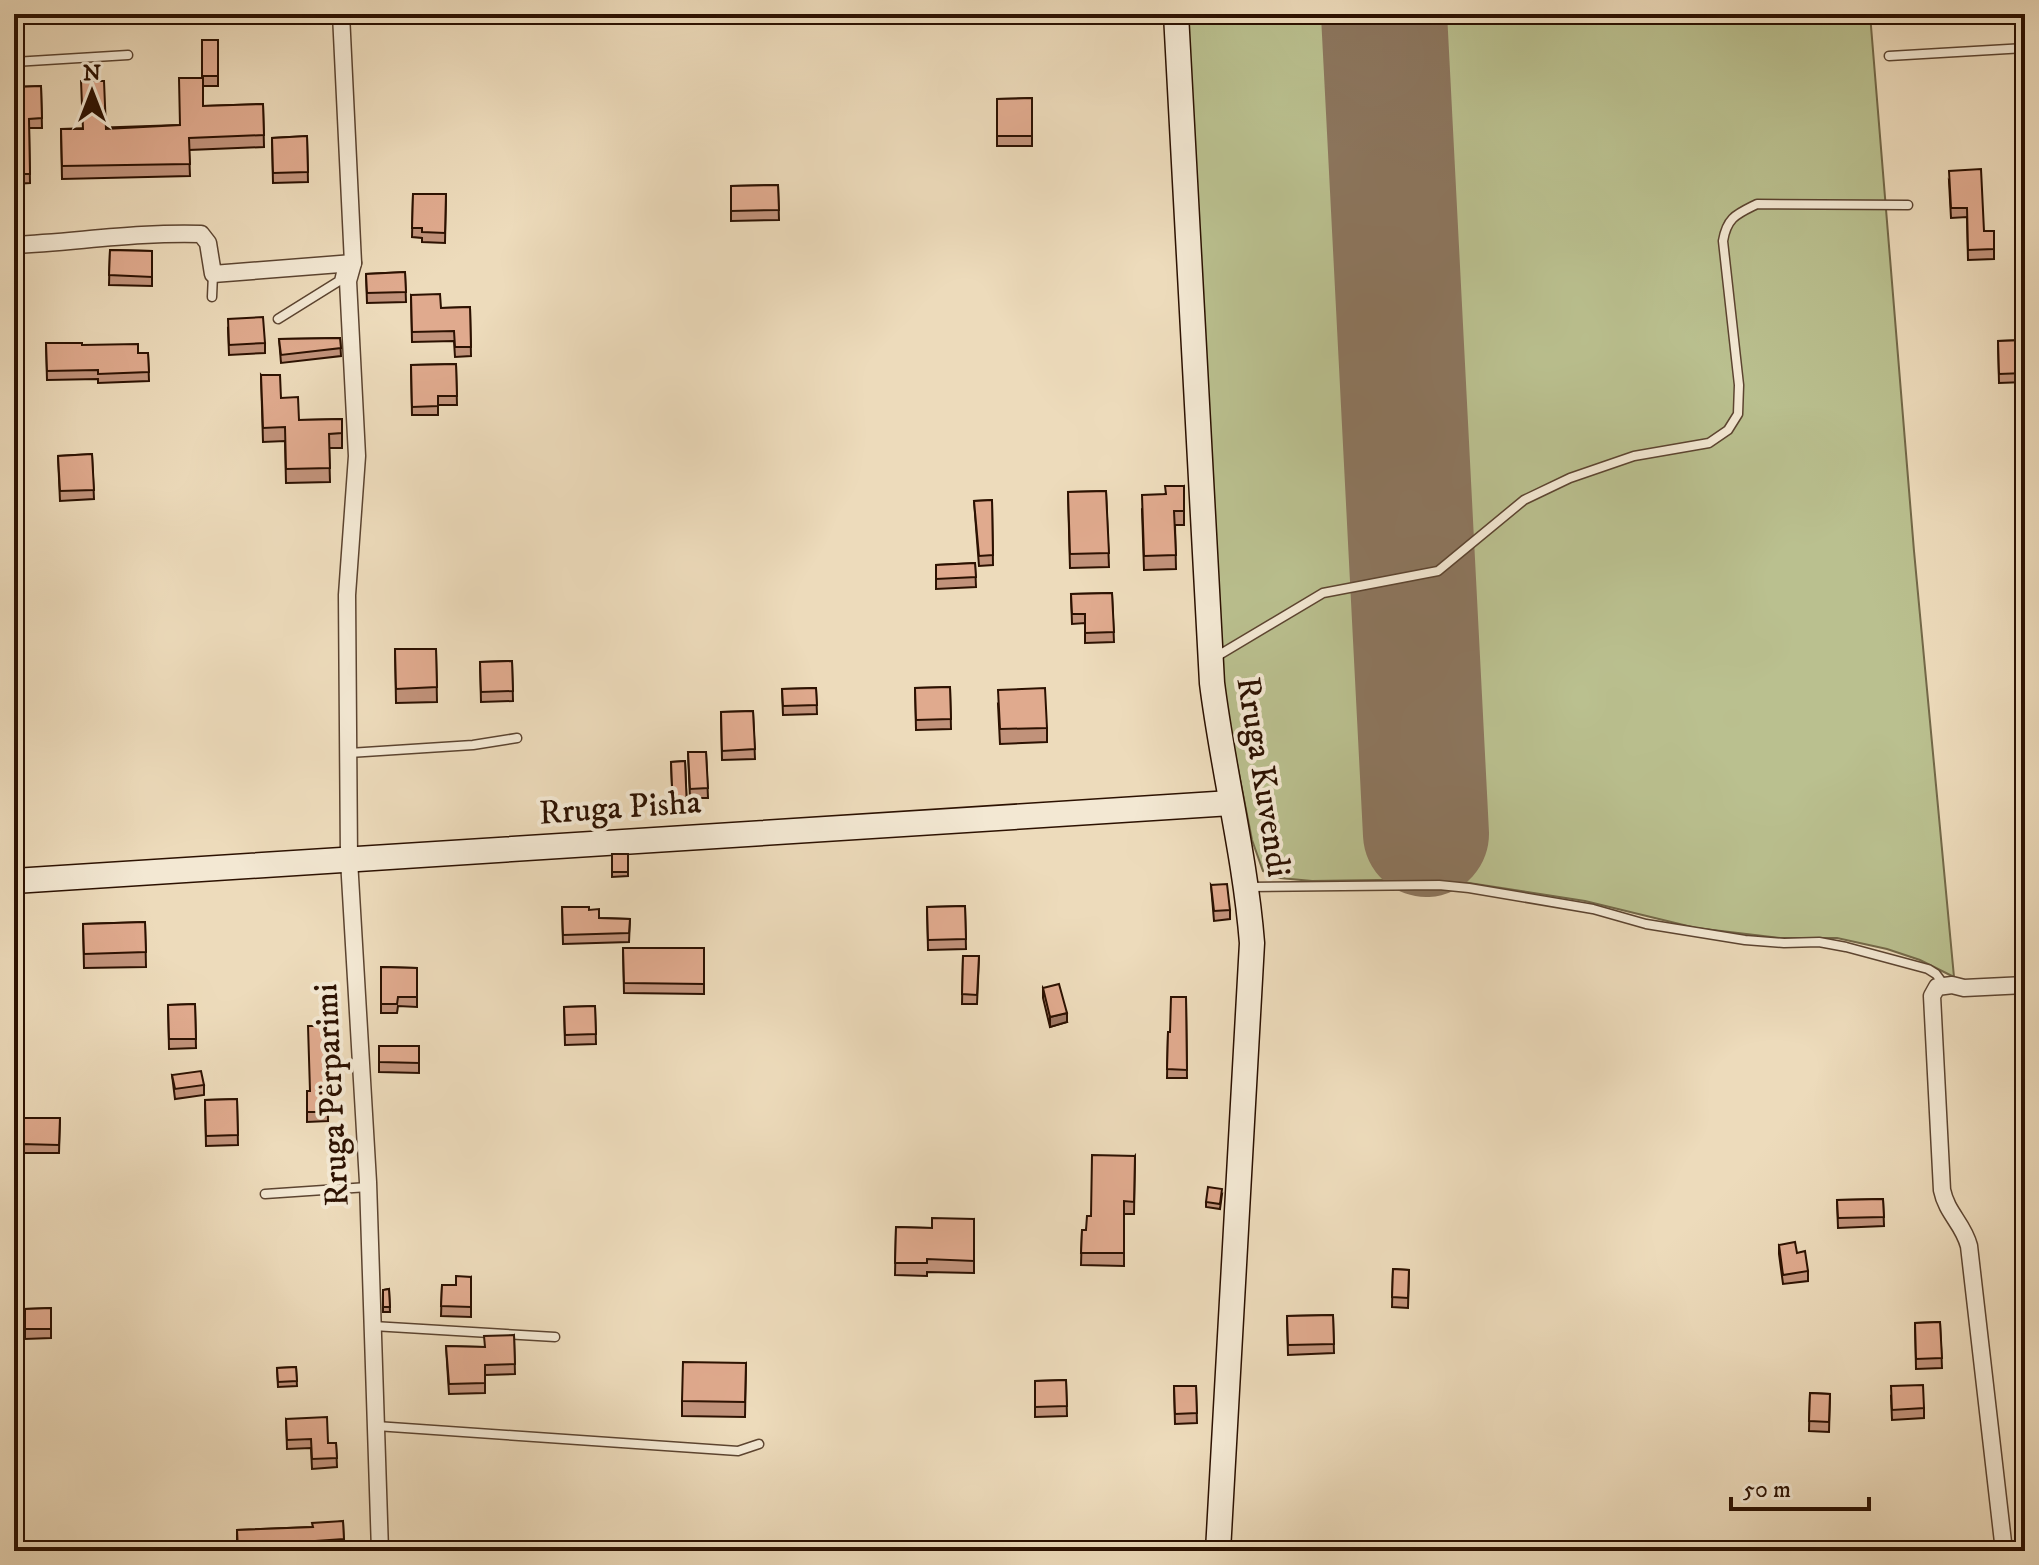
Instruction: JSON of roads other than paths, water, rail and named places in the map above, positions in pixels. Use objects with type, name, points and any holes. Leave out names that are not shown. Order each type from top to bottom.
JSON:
[{"type":"street","name":"Rruga Përparimi","points":[[341,14],[348,281],[357,456],[347,595],[349,860],[368,1187],[380,1551]]},
{"type":"street","name":"Rruga Kuvendi","points":[[1176,14],[1210,661],[1218,734],[1247,887],[1252,943],[1218,1551]]},
{"type":"street","points":[[14,245],[138,234],[201,234],[208,243],[213,274],[348,263]]},
{"type":"street","name":"Rruga Pisha","points":[[14,881],[1231,803]]},
{"type":"street","points":[[2004,1551],[1969,1246],[1966,1233],[1945,1205],[1942,1190],[1932,996],[1937,987],[1944,985],[1964,988],[2025,985]]},
{"type":"lane","points":[[1889,56],[2025,48]]},
{"type":"lane","points":[[14,62],[128,55]]},
{"type":"lane","points":[[1210,661],[1323,593],[1438,571],[1524,500],[1570,478],[1634,456],[1709,443],[1728,430],[1738,414],[1739,385],[1723,241],[1725,225],[1738,213],[1757,204],[1908,205]]},
{"type":"lane","points":[[278,319],[339,281],[348,263]]},
{"type":"lane","points":[[212,297],[213,274]]},
{"type":"lane","points":[[349,753],[473,745],[517,738]]},
{"type":"lane","points":[[1247,887],[1439,885],[1469,888],[1593,909],[1646,924],[1745,940],[1819,942],[1846,947],[1928,969],[1944,985]]},
{"type":"lane","points":[[265,1194],[368,1187]]},
{"type":"lane","points":[[373,1326],[555,1337]]},
{"type":"lane","points":[[376,1426],[738,1451],[759,1444]]}]
